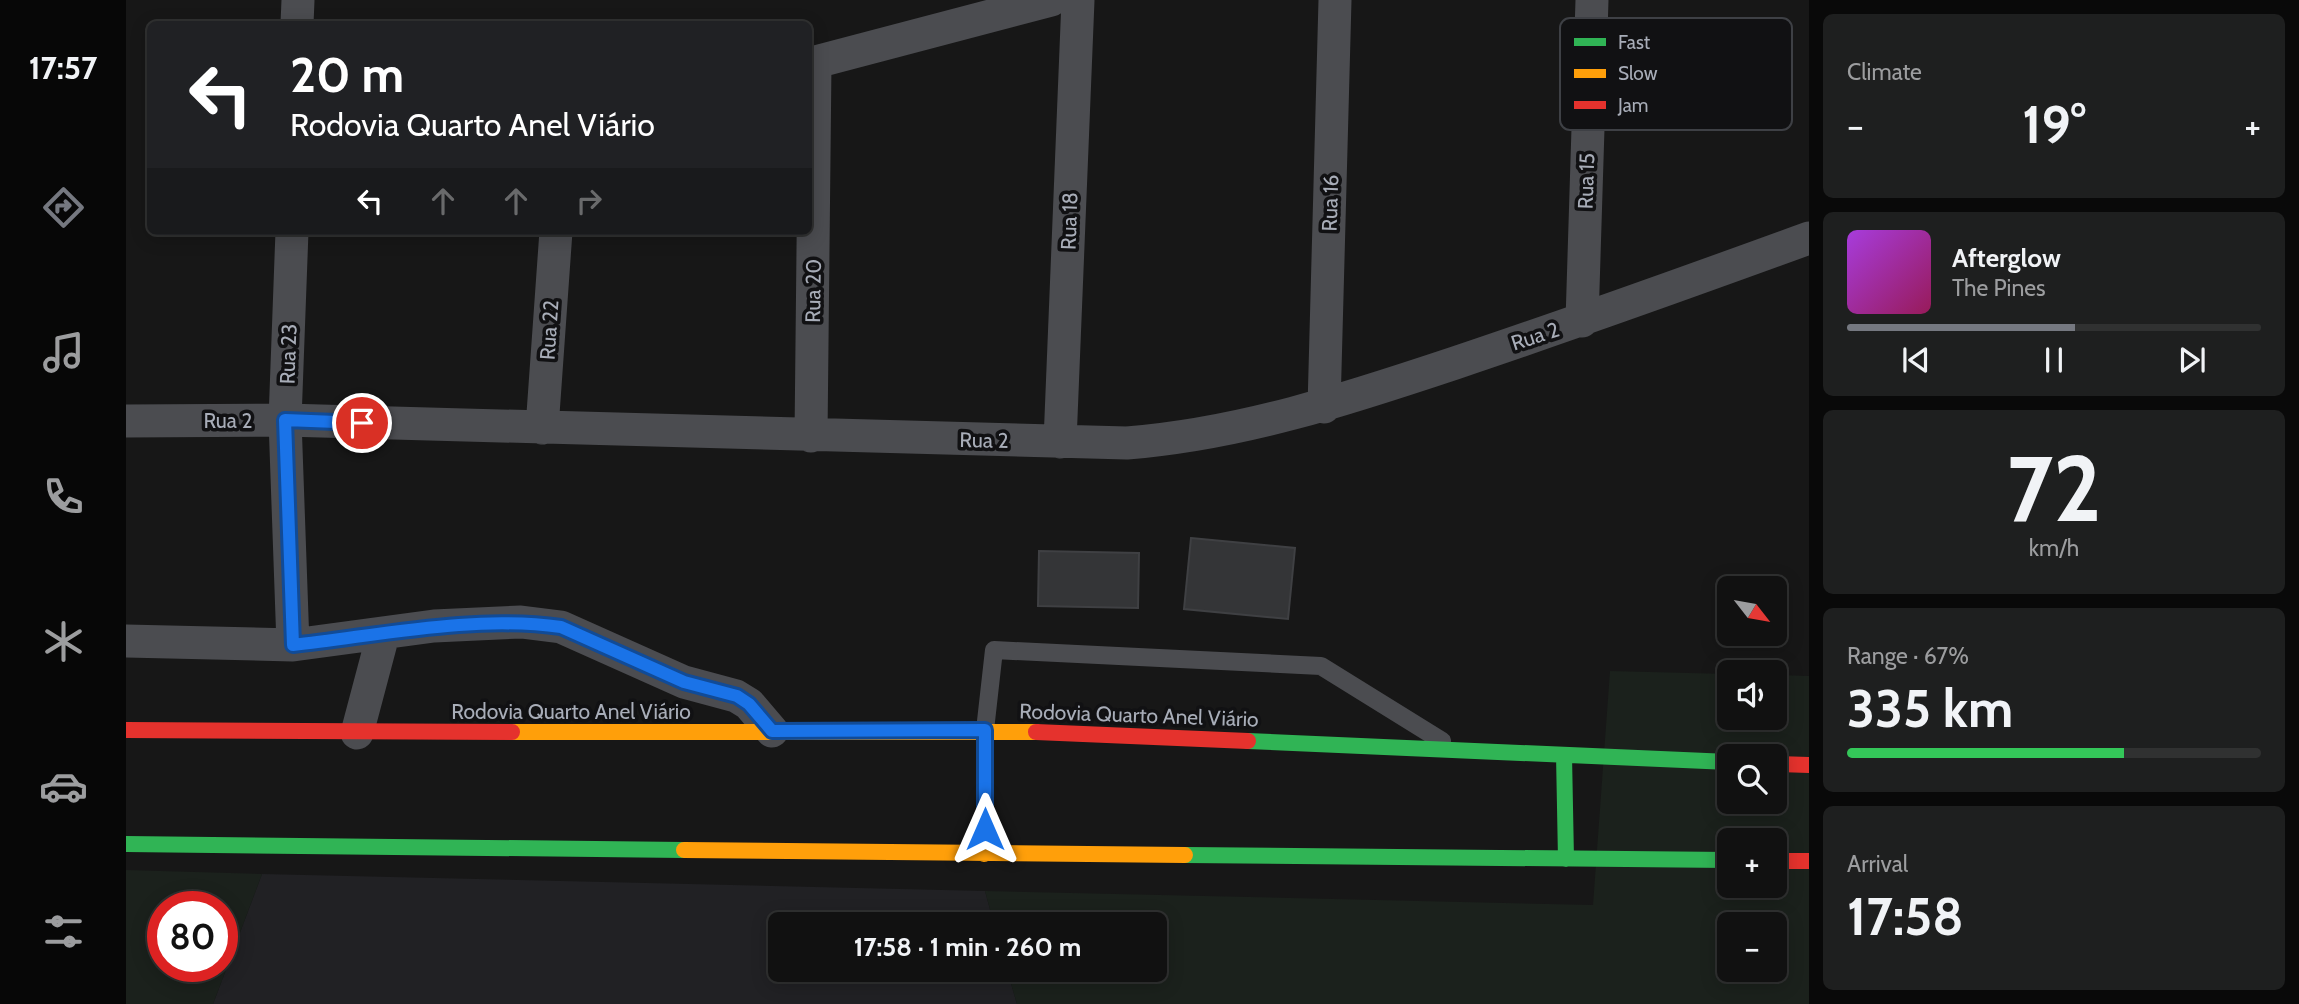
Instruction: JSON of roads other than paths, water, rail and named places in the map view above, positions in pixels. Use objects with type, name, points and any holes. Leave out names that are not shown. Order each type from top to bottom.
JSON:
[{"type":"highway","name":"Rodovia Quarto Anel Viário","points":[[126,730],[357,733],[985,730],[1454,748],[1717,761]]},
{"type":"highway","points":[[985,730],[985,854]]},
{"type":"highway","points":[[1564,755],[1566,859]]},
{"type":"highway","points":[[1787,764],[1809,765]]},
{"type":"highway","points":[[126,844],[1717,860]]},
{"type":"highway","points":[[1787,861],[1809,861]]},
{"type":"street","points":[[298,0],[298,21]]},
{"type":"street","points":[[812,64],[1051,0]]},
{"type":"street","name":"Rua 18","points":[[1060,442],[1078,0]]},
{"type":"street","name":"Rua 16","points":[[1324,407],[1335,0]]},
{"type":"street","name":"Rua 15","points":[[1591,18],[1592,0]]},
{"type":"street","name":"Rua 15","points":[[1582,321],[1588,130]]},
{"type":"street","name":"Rua 23","points":[[292,235],[285,420],[293,645]]},
{"type":"street","name":"Rua 22","points":[[542,428],[556,235]]},
{"type":"street","name":"Rua 20","points":[[811,436],[812,235]]},
{"type":"street","name":"Rua 2","points":[[126,421],[285,420],[1060,442],[1127,443],[1188,438],[1324,407],[1582,321],[1809,238]]},
{"type":"street","points":[[126,641],[293,645],[383,635],[434,626],[521,622],[561,627],[684,682],[737,696],[749,704],[772,731]]},
{"type":"street","points":[[357,733],[383,635]]},
{"type":"lane","points":[[985,730],[994,650],[1321,666],[1454,748]]}]
